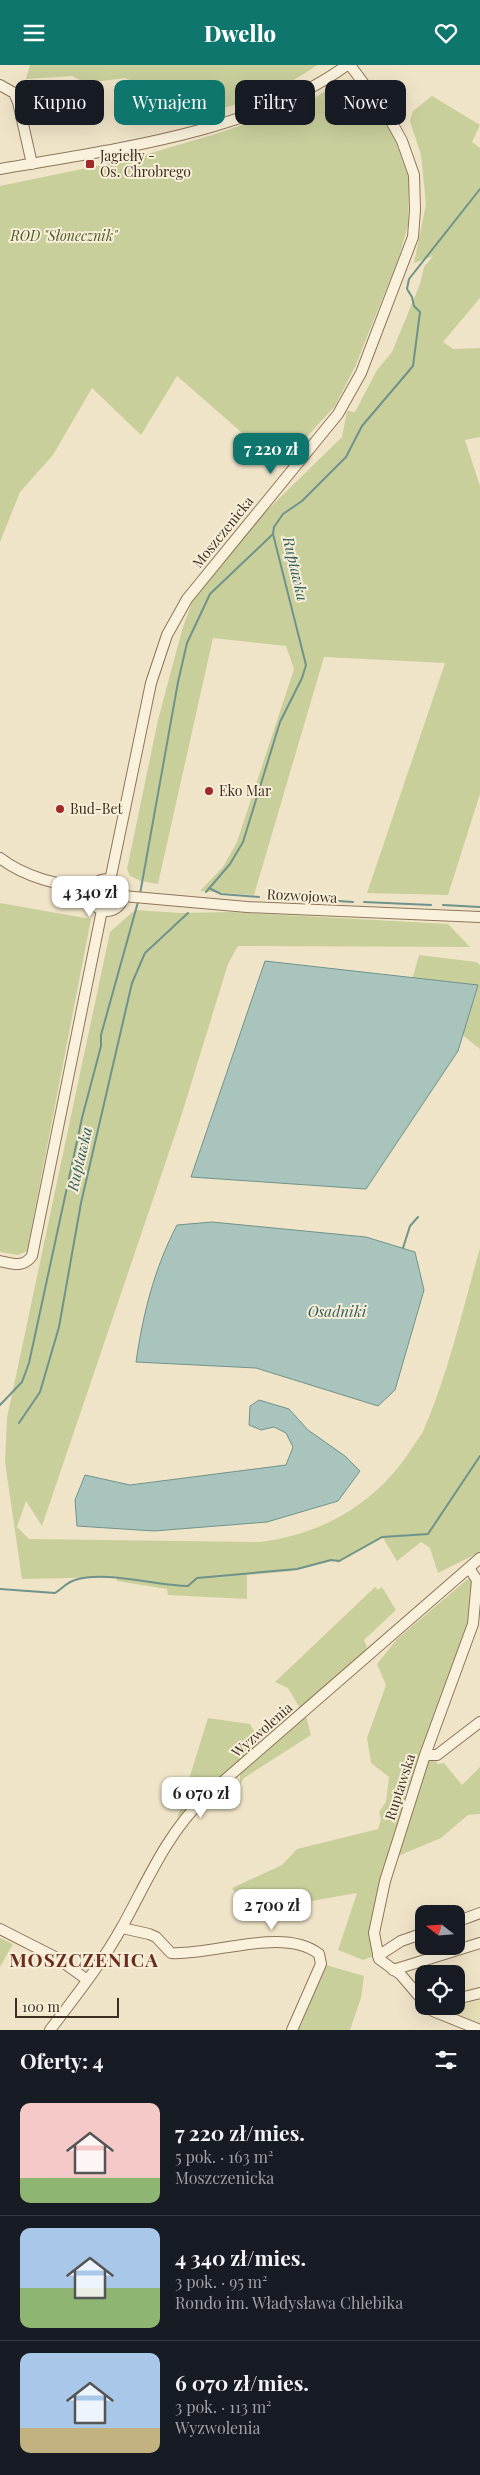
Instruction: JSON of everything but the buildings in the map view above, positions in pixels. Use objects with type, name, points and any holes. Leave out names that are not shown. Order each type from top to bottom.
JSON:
[{"type":"street","points":[[0,169],[157,141],[209,127],[293,97],[329,78],[348,65]]},
{"type":"street","name":"Moszczenicka","points":[[112,880],[111,876],[151,683],[168,635],[186,599],[338,415],[361,373],[413,237],[416,210],[414,175],[402,141],[390,119],[348,65]]},
{"type":"street","points":[[0,85],[14,93],[18,102],[32,164]]},
{"type":"street","points":[[0,858],[21,873],[50,882],[92,890]]},
{"type":"street","points":[[112,880],[120,886],[127,897],[116,908],[102,910],[92,900],[92,890],[98,882],[112,880]]},
{"type":"street","name":"Rozwojowa","points":[[127,897],[247,907],[436,913],[480,917]]},
{"type":"street","points":[[0,1261],[18,1265],[28,1261],[32,1256],[102,910]]},
{"type":"street","name":"Wyzwolenia","points":[[50,2030],[122,1927],[170,1838],[196,1807],[480,1558]]},
{"type":"street","name":"Ruptawska","points":[[378,1956],[374,1933],[378,1908],[425,1755],[473,1624],[477,1580],[469,1568]]},
{"type":"street","points":[[425,1755],[437,1755],[480,1722]]},
{"type":"street","points":[[465,1919],[480,1913]]},
{"type":"street","points":[[122,1927],[156,1937],[171,1953],[263,1943],[312,1948],[319,1954],[321,1964],[292,2030]]},
{"type":"street","points":[[0,1929],[57,1958],[86,1979]]},
{"type":"street","points":[[415,1936],[401,1941],[378,1956],[408,1982],[415,1991]]},
{"type":"street","points":[[393,1970],[480,1943]]},
{"type":"street","points":[[465,1997],[480,1993]]},
{"type":"street","points":[[447,2015],[480,2030]]},
{"type":"shaded area","points":[[480,1996],[480,2025],[455,2015],[465,2015],[465,2000]]},
{"type":"green space","points":[[30,65],[317,65],[293,80],[235,80],[235,104],[225,107],[225,80],[130,80],[125,78],[104,81],[80,80],[72,76],[26,79]]},
{"type":"green space","name":"ROD \"Słonecznik\"","points":[[325,91],[325,125],[388,125],[392,131],[409,179],[408,225],[399,257],[355,367],[335,406],[280,466],[177,376],[141,435],[92,388],[53,455],[20,492],[0,542],[0,186],[130,159],[242,125],[315,125],[315,98]]},
{"type":"green space","points":[[432,96],[480,125],[472,142],[480,148],[480,298],[443,342],[453,349],[480,348],[480,437],[465,440],[480,486],[480,794],[448,895],[367,893],[445,663],[324,657],[254,895],[200,891],[223,867],[237,842],[294,669],[286,646],[213,638],[158,884],[141,881],[130,876],[127,869],[158,720],[182,630],[192,602],[214,570],[257,520],[342,437],[347,411],[355,412],[377,370],[392,352],[420,284],[424,267],[433,256],[414,263],[426,204],[421,155],[410,121],[413,111]]},
{"type":"green space","points":[[0,903],[91,919],[27,1251],[18,1255],[0,1252]]},
{"type":"green space","points":[[135,910],[181,913],[230,912],[448,924],[470,947],[238,946],[228,964],[180,1120],[42,1526],[26,1501],[17,1527],[29,1539],[260,1542],[306,1532],[347,1512],[383,1484],[398,1467],[423,1431],[441,1385],[480,1248],[480,1552],[438,1573],[430,1548],[421,1542],[397,1561],[383,1538],[338,1563],[335,1560],[293,1571],[247,1575],[247,1599],[168,1595],[167,1589],[117,1581],[116,1577],[22,1579],[5,1462],[7,1418],[110,932]]},
{"type":"green space","points":[[419,955],[476,962],[480,965],[480,1049],[461,1034],[412,980]]},
{"type":"green space","points":[[470,1577],[474,1583],[472,1611],[411,1791],[400,1791],[398,1795],[409,1797],[371,1937],[374,1956],[363,1960],[338,1950],[357,1893],[249,1912],[232,1888],[282,1865],[297,1849],[378,1829],[381,1819],[379,1812],[386,1802],[389,1777],[371,1763],[367,1738],[386,1685],[377,1664],[397,1639]]},
{"type":"green space","points":[[375,1587],[378,1590],[382,1587],[396,1610],[364,1640],[368,1650],[301,1710],[288,1688],[275,1682]]},
{"type":"green space","points":[[306,1716],[311,1735],[244,1778],[240,1784],[240,1773]]},
{"type":"green space","points":[[208,1718],[250,1724],[262,1744],[177,1818]]},
{"type":"green space","points":[[427,1758],[436,1758],[437,1764],[444,1763],[462,1785],[480,1767],[480,1814],[468,1815],[441,1838],[398,1856]]},
{"type":"green space","points":[[0,1938],[13,1944],[0,1967]]},
{"type":"green space","points":[[326,1965],[364,1976],[361,1998],[350,2030],[294,2030]]},
{"type":"water","points":[[265,961],[478,985],[458,1051],[366,1189],[191,1177]]},
{"type":"water","name":"Osadniki","points":[[212,1222],[366,1237],[415,1252],[424,1290],[395,1390],[378,1406],[256,1368],[136,1362],[142,1327],[156,1275],[177,1225]]},
{"type":"water","points":[[259,1400],[289,1409],[308,1430],[345,1456],[360,1471],[338,1501],[267,1522],[154,1531],[77,1526],[75,1500],[85,1475],[130,1485],[286,1465],[293,1447],[286,1433],[274,1427],[261,1430],[249,1425],[250,1406]]},
{"type":"waterway","name":"Ruptawka","points":[[206,892],[230,864],[243,842],[280,722],[302,678],[306,665],[273,534],[274,527],[283,514],[302,501],[346,457],[362,426],[413,366],[420,312],[414,306],[412,297],[407,289],[409,279],[480,189]]},
{"type":"waterway","points":[[140,894],[178,682],[187,643],[210,594],[273,534]]},
{"type":"waterway","points":[[209,888],[221,894],[259,897]]},
{"type":"waterway","points":[[270,897],[298,899]]},
{"type":"waterway","points":[[310,899],[353,902]]},
{"type":"waterway","points":[[0,1405],[22,1382],[29,1363],[82,1118],[101,1046],[101,1035],[138,902]]},
{"type":"waterway","points":[[364,902],[431,905]]},
{"type":"waterway","points":[[443,905],[480,907]]},
{"type":"waterway","name":"Ruptawka","points":[[19,1423],[40,1392],[59,1327],[81,1203],[132,983],[145,953],[188,913]]},
{"type":"waterway","points":[[403,1248],[410,1226],[418,1217]]},
{"type":"waterway","points":[[0,1589],[55,1593],[72,1581],[87,1577],[116,1578],[188,1586],[197,1578],[297,1569],[331,1560],[339,1561],[382,1537],[428,1534],[480,1456]]},
{"type":"place","name":"Jagiełły - Os. Chrobrego","points":[[90,164]]},
{"type":"place","name":"Eko Mar","points":[[209,791]]},
{"type":"place","name":"Bud-Bet","points":[[60,809]]},
{"type":"district","name":"MOSZCZENICA","points":[[84,1960]]}]
